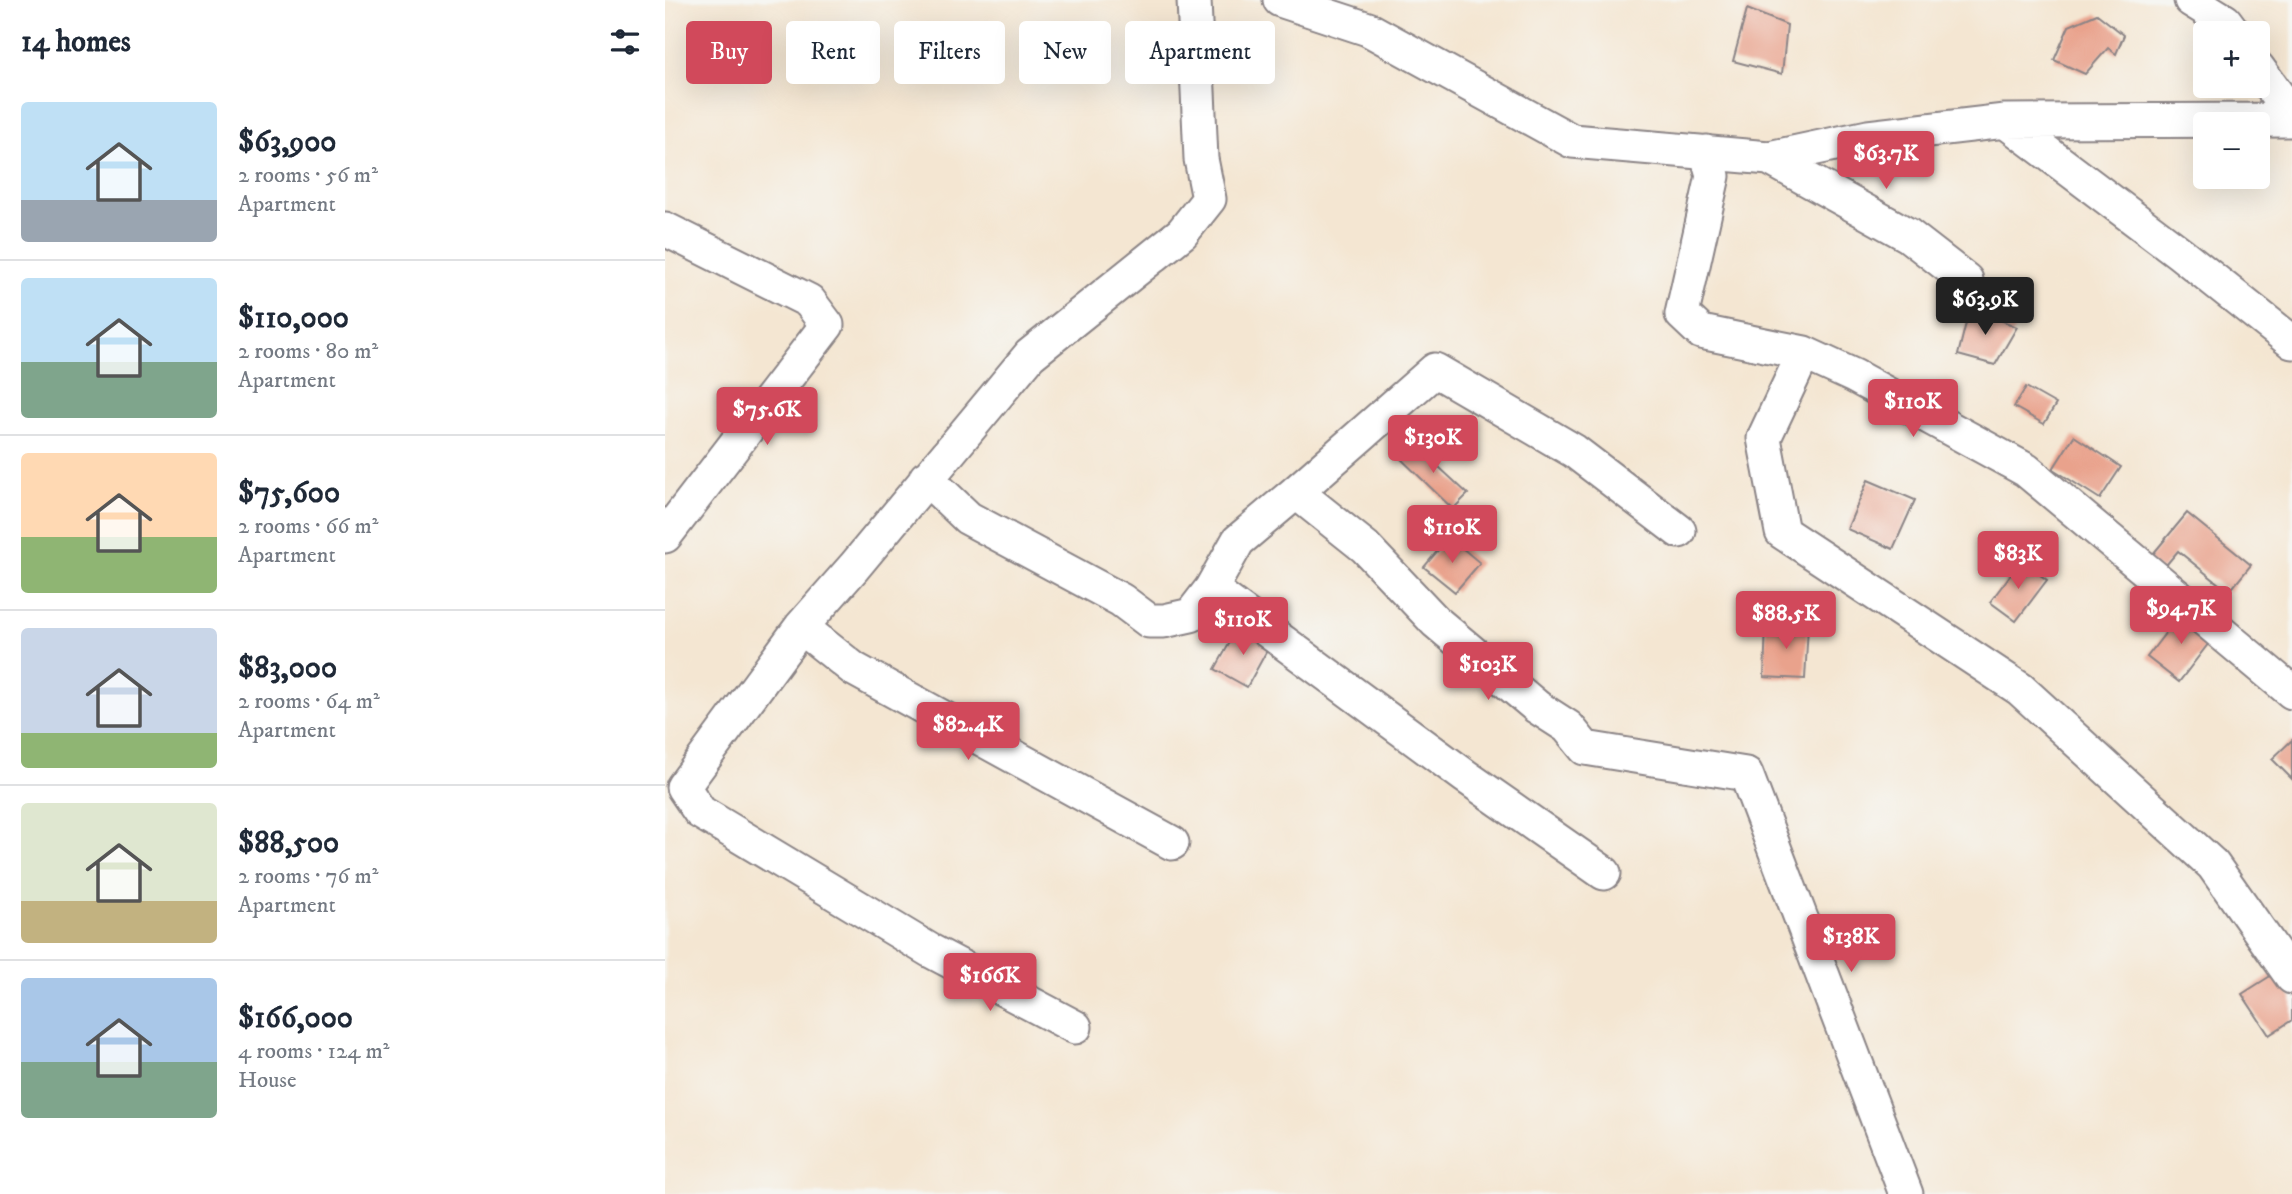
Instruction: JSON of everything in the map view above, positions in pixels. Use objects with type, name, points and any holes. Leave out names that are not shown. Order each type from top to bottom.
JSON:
[{"type":"street","points":[[1075,1027],[931,951],[700,812],[683,787],[801,627],[1030,355],[1182,233],[1209,199],[1201,159],[1194,0]]},
{"type":"street","points":[[1280,0],[1371,15],[1571,141],[1769,158],[1868,137],[2005,121],[2292,118]]},
{"type":"street","points":[[2192,0],[2226,21]]},
{"type":"street","points":[[2270,86],[2292,118]]},
{"type":"street","points":[[2005,121],[2181,253],[2292,341]]},
{"type":"street","points":[[1706,152],[1713,176],[1682,314],[1701,332],[1804,352],[1854,376],[2026,470],[2292,692]]},
{"type":"street","points":[[1769,158],[1908,235],[1966,280]]},
{"type":"street","points":[[665,537],[827,325],[809,301],[666,231]]},
{"type":"street","points":[[1804,352],[1764,438],[1782,533],[2020,689],[2213,865],[2292,976]]},
{"type":"street","points":[[926,478],[968,518],[1121,600],[1149,621],[1164,621],[1191,615],[1211,589],[1237,541],[1435,370],[1574,451],[1679,531]]},
{"type":"street","points":[[1296,492],[1365,547],[1436,622],[1537,707],[1568,727],[1585,748],[1746,774],[1906,1194]]},
{"type":"street","points":[[1211,589],[1465,776],[1604,873]]},
{"type":"street","points":[[801,627],[854,669],[1171,843]]},
{"type":"building","points":[[1747,9],[1787,25],[1782,74],[1733,61]]},
{"type":"building","points":[[2097,14],[2124,35],[2116,54],[2108,48],[2085,74],[2054,60],[2069,26]]},
{"type":"building","points":[[1970,307],[2017,327],[1995,365],[1958,355]]},
{"type":"building","points":[[2026,387],[2056,404],[2044,424],[2014,407]]},
{"type":"building","points":[[2074,436],[2121,467],[2100,499],[2053,469]]},
{"type":"building","points":[[1411,441],[1468,494],[1453,509],[1397,455]]},
{"type":"building","points":[[1868,480],[1915,500],[1893,549],[1847,529]]},
{"type":"building","points":[[2187,513],[2251,565],[2229,592],[2178,551],[2161,571],[2148,560]]},
{"type":"building","points":[[1449,537],[1480,563],[1455,592],[1424,567]]},
{"type":"building","points":[[2021,561],[2047,580],[2016,621],[1990,602]]},
{"type":"building","points":[[2183,610],[2215,635],[2179,682],[2147,657]]},
{"type":"building","points":[[1766,624],[1808,626],[1805,679],[1764,677]]},
{"type":"building","points":[[1238,628],[1270,645],[1247,687],[1215,669]]},
{"type":"building","points":[[2292,740],[2292,779],[2272,759]]},
{"type":"building","points":[[2275,973],[2292,998],[2292,1020],[2269,1035],[2242,994]]}]
